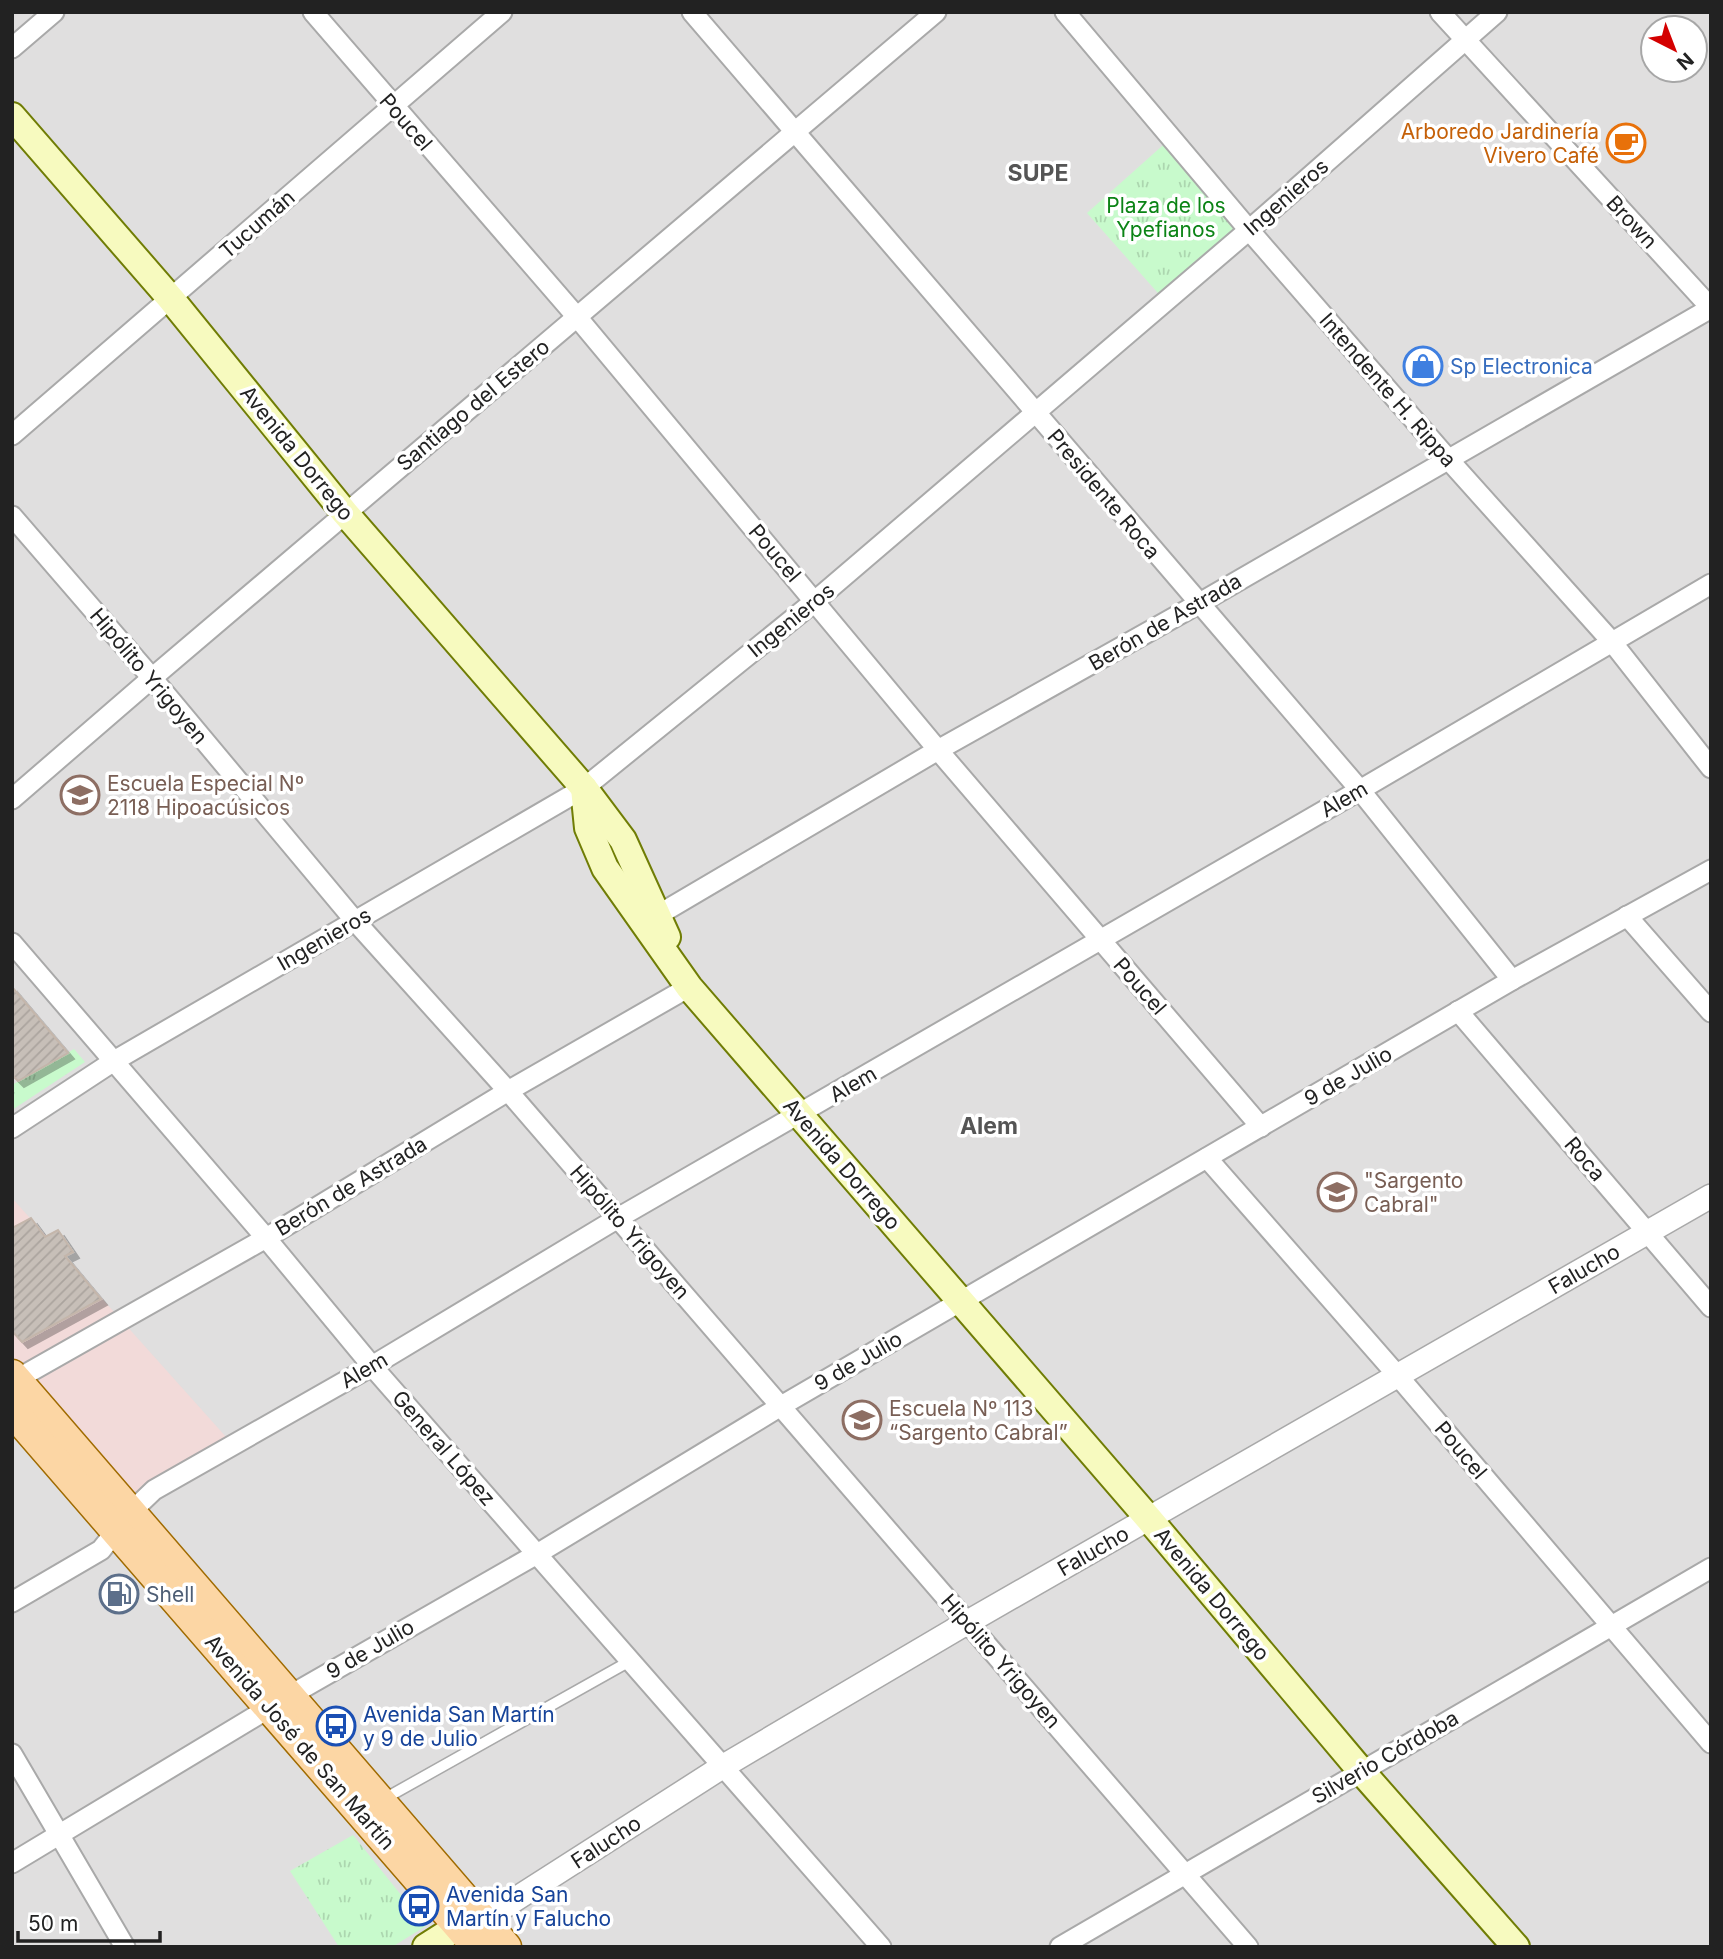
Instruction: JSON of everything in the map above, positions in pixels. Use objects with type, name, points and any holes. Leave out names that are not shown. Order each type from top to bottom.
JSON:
[{"type":"main road","name":"Avenida Dorrego","points":[[12,116],[171,299],[345,513],[584,788],[623,840],[689,987]]},
{"type":"main road","name":"Avenida Dorrego","points":[[584,788],[588,828],[605,868],[689,987],[1149,1519],[1362,1772],[1516,1947]]},
{"type":"main road","name":"Avenida José de San Martín","points":[[14,1379],[124,1522],[279,1702],[471,1936],[506,1947]]},
{"type":"main road","name":"Avenida José de San Martín","points":[[12,1411],[124,1522]]},
{"type":"main road","name":"Avenida José de San Martín","points":[[279,1702],[380,1801],[471,1936]]},
{"type":"main road","name":"Falucho","points":[[426,1947],[471,1936]]},
{"type":"street","points":[[12,48],[54,12]]},
{"type":"street","name":"Poucel","points":[[313,12],[577,317],[938,750],[1261,1127]]},
{"type":"street","name":"Tucumán","points":[[12,435],[502,12]]},
{"type":"street","name":"Presidente Roca","points":[[692,12],[1360,790],[1512,980]]},
{"type":"street","name":"Santiago del Estero","points":[[12,799],[936,12]]},
{"type":"street","name":"Intendente H. Rippa","points":[[1065,12],[1249,230],[1612,642],[1711,768]]},
{"type":"street","name":"Brown","points":[[1440,12],[1711,308]]},
{"type":"street","name":"Ingenieros","points":[[12,1128],[114,1061],[584,788],[815,601],[1034,411],[1249,230],[1497,12]]},
{"type":"street","name":"Berón de Astrada","points":[[658,915],[938,750],[1198,604],[1711,308]]},
{"type":"street","name":"Hipólito Yrigoyen","points":[[12,516],[152,678],[355,921],[508,1091],[1248,1947]]},
{"type":"street","name":"Alem","points":[[12,1602],[101,1550],[155,1490],[1711,584]]},
{"type":"street","name":"9 de Julio","points":[[12,1863],[279,1702],[537,1554],[781,1406],[1458,1011],[1711,870]]},
{"type":"street","points":[[621,892],[658,915]]},
{"type":"street","points":[[1627,916],[1711,1012]]},
{"type":"street","name":"General López","points":[[12,943],[267,1238],[372,1366],[881,1947]]},
{"type":"street","name":"Berón de Astrada","points":[[14,1379],[267,1238],[508,1091],[689,987]]},
{"type":"street","name":"Roca","points":[[1458,1011],[1711,1307]]},
{"type":"street","name":"Poucel","points":[[1208,1158],[1711,1743]]},
{"type":"street","name":"Falucho","points":[[471,1936],[722,1767],[968,1622],[1711,1196]]},
{"type":"street","name":"Silverio Córdoba","points":[[1060,1947],[1711,1568]]},
{"type":"street","points":[[12,1754],[125,1947]]},
{"type":"lane","points":[[380,1801],[631,1661]]},
{"type":"shaded area","points":[[12,12],[1711,12],[1711,1947],[12,1947]]},
{"type":"shaded area","points":[[12,1198],[227,1438],[127,1507],[12,1382]]},
{"type":"green space","name":"Plaza de los Ypefianos","points":[[1171,138],[1249,230],[1165,301],[1087,213]]},
{"type":"green space","points":[[74,1049],[85,1062],[12,1110],[12,1085]]},
{"type":"green space","points":[[353,1835],[426,1926],[392,1947],[339,1947],[290,1871]]},
{"type":"building","points":[[12,987],[68,1053],[18,1081],[12,1075]]},
{"type":"building","points":[[31,1218],[45,1237],[58,1230],[73,1252],[65,1256],[101,1299],[22,1342],[12,1331],[12,1228]]},
{"type":"place","name":"Arboredo Jardinería Vivero Café","points":[[1626,143]]},
{"type":"place","name":"Sp Electronica","points":[[1423,366]]},
{"type":"place","name":"Escuela Especial Nº 2118 Hipoacúsicos","points":[[80,795]]},
{"type":"place","name":"\"Sargento Cabral\"","points":[[1337,1192]]},
{"type":"place","name":"Escuela Nº 113 “Sargento Cabral”","points":[[862,1420]]},
{"type":"place","name":"Shell","points":[[119,1594]]},
{"type":"place","name":"Avenida San Martín y 9 de Julio","points":[[336,1726]]},
{"type":"place","name":"Avenida San Martín y Falucho","points":[[419,1906]]},
{"type":"district","name":"SUPE","points":[[1038,173]]},
{"type":"district","name":"Alem","points":[[989,1126]]}]
